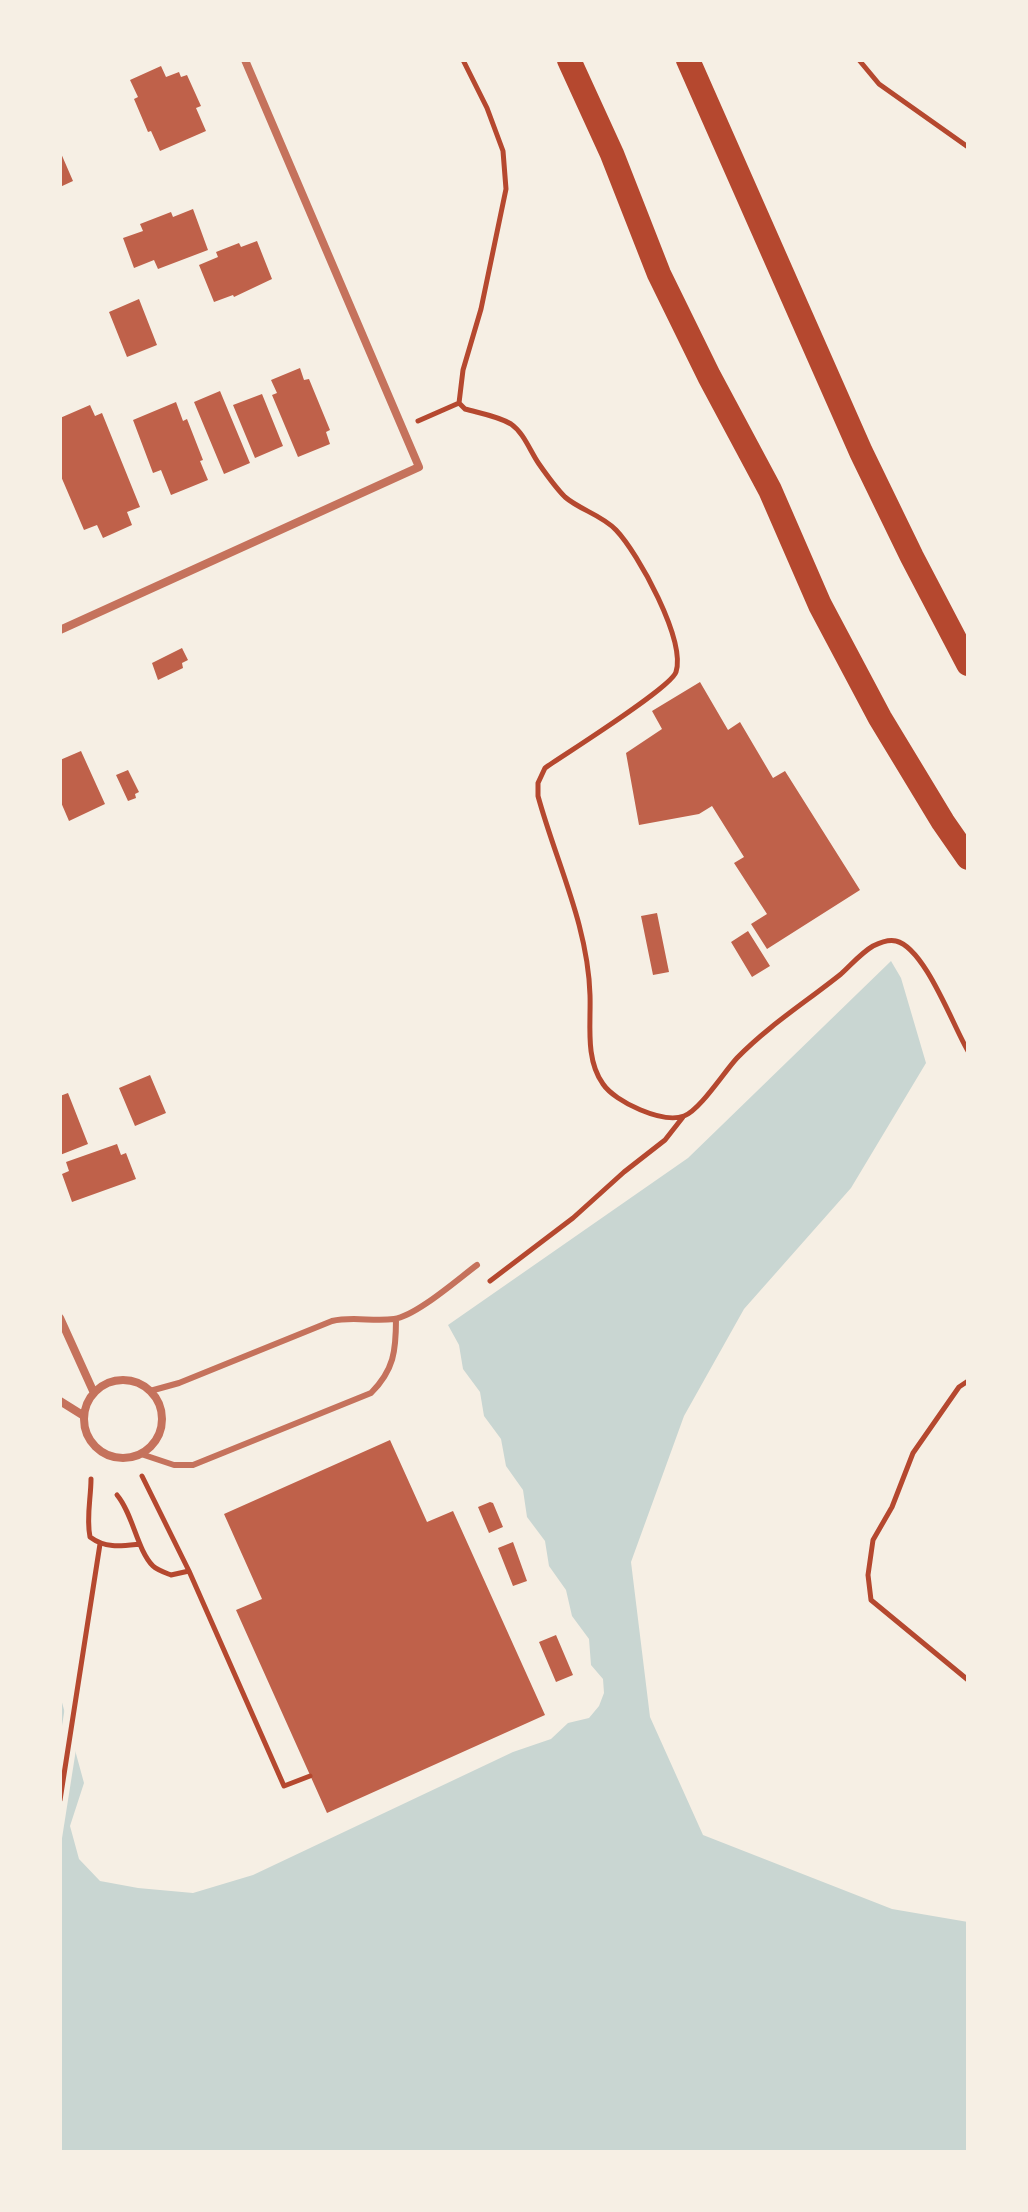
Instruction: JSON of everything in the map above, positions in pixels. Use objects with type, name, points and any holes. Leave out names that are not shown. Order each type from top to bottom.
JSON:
[{"type":"highway","points":[[569,60],[612,154],[659,274],[770,490],[820,605],[880,718],[968,858]]},
{"type":"highway","points":[[688,60],[861,452],[968,664]]},
{"type":"street","points":[[60,630],[419,467],[245,60]]},
{"type":"street","points":[[60,1318],[94,1393]]},
{"type":"street","points":[[116,1381],[131,1381],[150,1391],[159,1405],[162,1421],[154,1443],[137,1455],[115,1457],[98,1449],[87,1434],[84,1416],[94,1393],[116,1381]]},
{"type":"street","points":[[60,1401],[84,1416]]},
{"type":"lane","points":[[150,1391],[179,1383],[332,1321],[344,1318],[396,1319],[435,1297],[477,1265]]},
{"type":"lane","points":[[137,1455],[174,1465],[193,1465],[371,1393],[391,1367],[396,1344],[396,1319]]},
{"type":"path","points":[[459,403],[463,370],[481,309],[506,189],[503,151],[487,108],[463,60]]},
{"type":"path","points":[[859,60],[879,84],[968,147]]},
{"type":"path","points":[[403,427],[459,403]]},
{"type":"path","points":[[459,403],[465,409],[512,425],[566,498],[615,528],[636,555],[667,620],[678,658],[676,675],[659,691],[545,768],[538,783],[538,796],[585,952],[590,993],[591,1052],[603,1085],[628,1104],[649,1113],[675,1118],[689,1114],[737,1058],[871,947],[883,942],[899,942],[932,978],[968,1051]]},
{"type":"path","points":[[484,1286],[573,1218],[665,1140],[683,1117]]},
{"type":"path","points":[[968,1381],[959,1387],[913,1453],[892,1507],[873,1540],[868,1575],[871,1600],[968,1680]]},
{"type":"path","points":[[137,1455],[284,1786],[310,1776]]},
{"type":"path","points":[[91,1479],[90,1537],[100,1544],[118,1547],[140,1544]]},
{"type":"path","points":[[117,1495],[125,1505],[140,1544],[153,1566],[171,1575],[189,1571]]},
{"type":"path","points":[[60,1800],[100,1544]]},
{"type":"shaded area","points":[[891,961],[901,978],[926,1063],[851,1188],[744,1309],[684,1416],[631,1562],[650,1717],[703,1835],[892,1909],[968,1922],[968,2152],[60,2152],[60,1695],[84,1783],[70,1826],[79,1859],[100,1881],[193,1893],[253,1875],[513,1752],[551,1739],[568,1723],[589,1718],[599,1706],[604,1693],[603,1679],[591,1665],[589,1639],[572,1616],[566,1590],[549,1566],[545,1541],[527,1517],[523,1490],[506,1466],[501,1439],[484,1416],[480,1392],[463,1369],[459,1345],[448,1325],[688,1158]]},
{"type":"pier","points":[[66,1701],[77,1743],[60,1851],[60,1738]]},
{"type":"building","points":[[161,66],[166,77],[179,72],[181,77],[187,75],[201,106],[196,108],[206,131],[160,151],[134,99],[138,97],[130,80]]},
{"type":"building","points":[[60,151],[73,181],[60,187]]},
{"type":"building","points":[[193,209],[208,250],[158,269],[154,260],[134,268],[123,238],[143,231],[140,224],[171,212],[173,217]]},
{"type":"building","points":[[257,241],[272,279],[234,297],[214,302],[199,265],[218,257],[216,252],[239,243],[241,247]]},
{"type":"building","points":[[139,299],[157,345],[127,357],[109,312]]},
{"type":"building","points":[[300,368],[304,380],[309,379],[330,430],[326,432],[330,444],[298,457],[272,395],[277,393],[271,380]]},
{"type":"building","points":[[220,391],[250,463],[224,474],[194,402]]},
{"type":"building","points":[[262,394],[283,446],[255,458],[233,405]]},
{"type":"building","points":[[176,402],[183,421],[187,419],[208,480],[171,495],[161,470],[153,473],[133,420]]},
{"type":"building","points":[[90,405],[95,416],[102,413],[140,507],[127,512],[132,525],[103,538],[97,525],[84,530],[60,474],[60,418]]},
{"type":"building","points":[[182,648],[188,660],[182,663],[183,668],[158,680],[152,663]]},
{"type":"building","points":[[700,682],[728,730],[740,722],[773,778],[785,771],[860,890],[767,949],[751,924],[767,914],[734,863],[744,857],[712,806],[699,814],[639,825],[626,753],[662,729],[652,711]]},
{"type":"building","points":[[81,751],[105,804],[69,821],[60,800],[60,760]]},
{"type":"building","points":[[128,770],[139,792],[135,794],[136,798],[128,801],[116,775]]},
{"type":"building","points":[[657,913],[669,972],[653,975],[641,916]]},
{"type":"building","points":[[748,931],[770,966],[752,977],[731,942]]},
{"type":"building","points":[[150,1075],[166,1113],[135,1126],[119,1088]]},
{"type":"building","points":[[68,1093],[88,1144],[60,1155],[60,1096]]},
{"type":"building","points":[[117,1144],[121,1155],[126,1153],[136,1179],[72,1202],[62,1174],[69,1171],[66,1162]]},
{"type":"building","points":[[390,1440],[427,1522],[453,1511],[545,1715],[327,1813],[236,1610],[262,1599],[224,1514]]},
{"type":"building","points":[[490,1502],[503,1527],[489,1533],[478,1507]]},
{"type":"building","points":[[513,1542],[527,1581],[513,1586],[498,1548]]},
{"type":"building","points":[[556,1635],[573,1675],[556,1682],[539,1642]]}]
